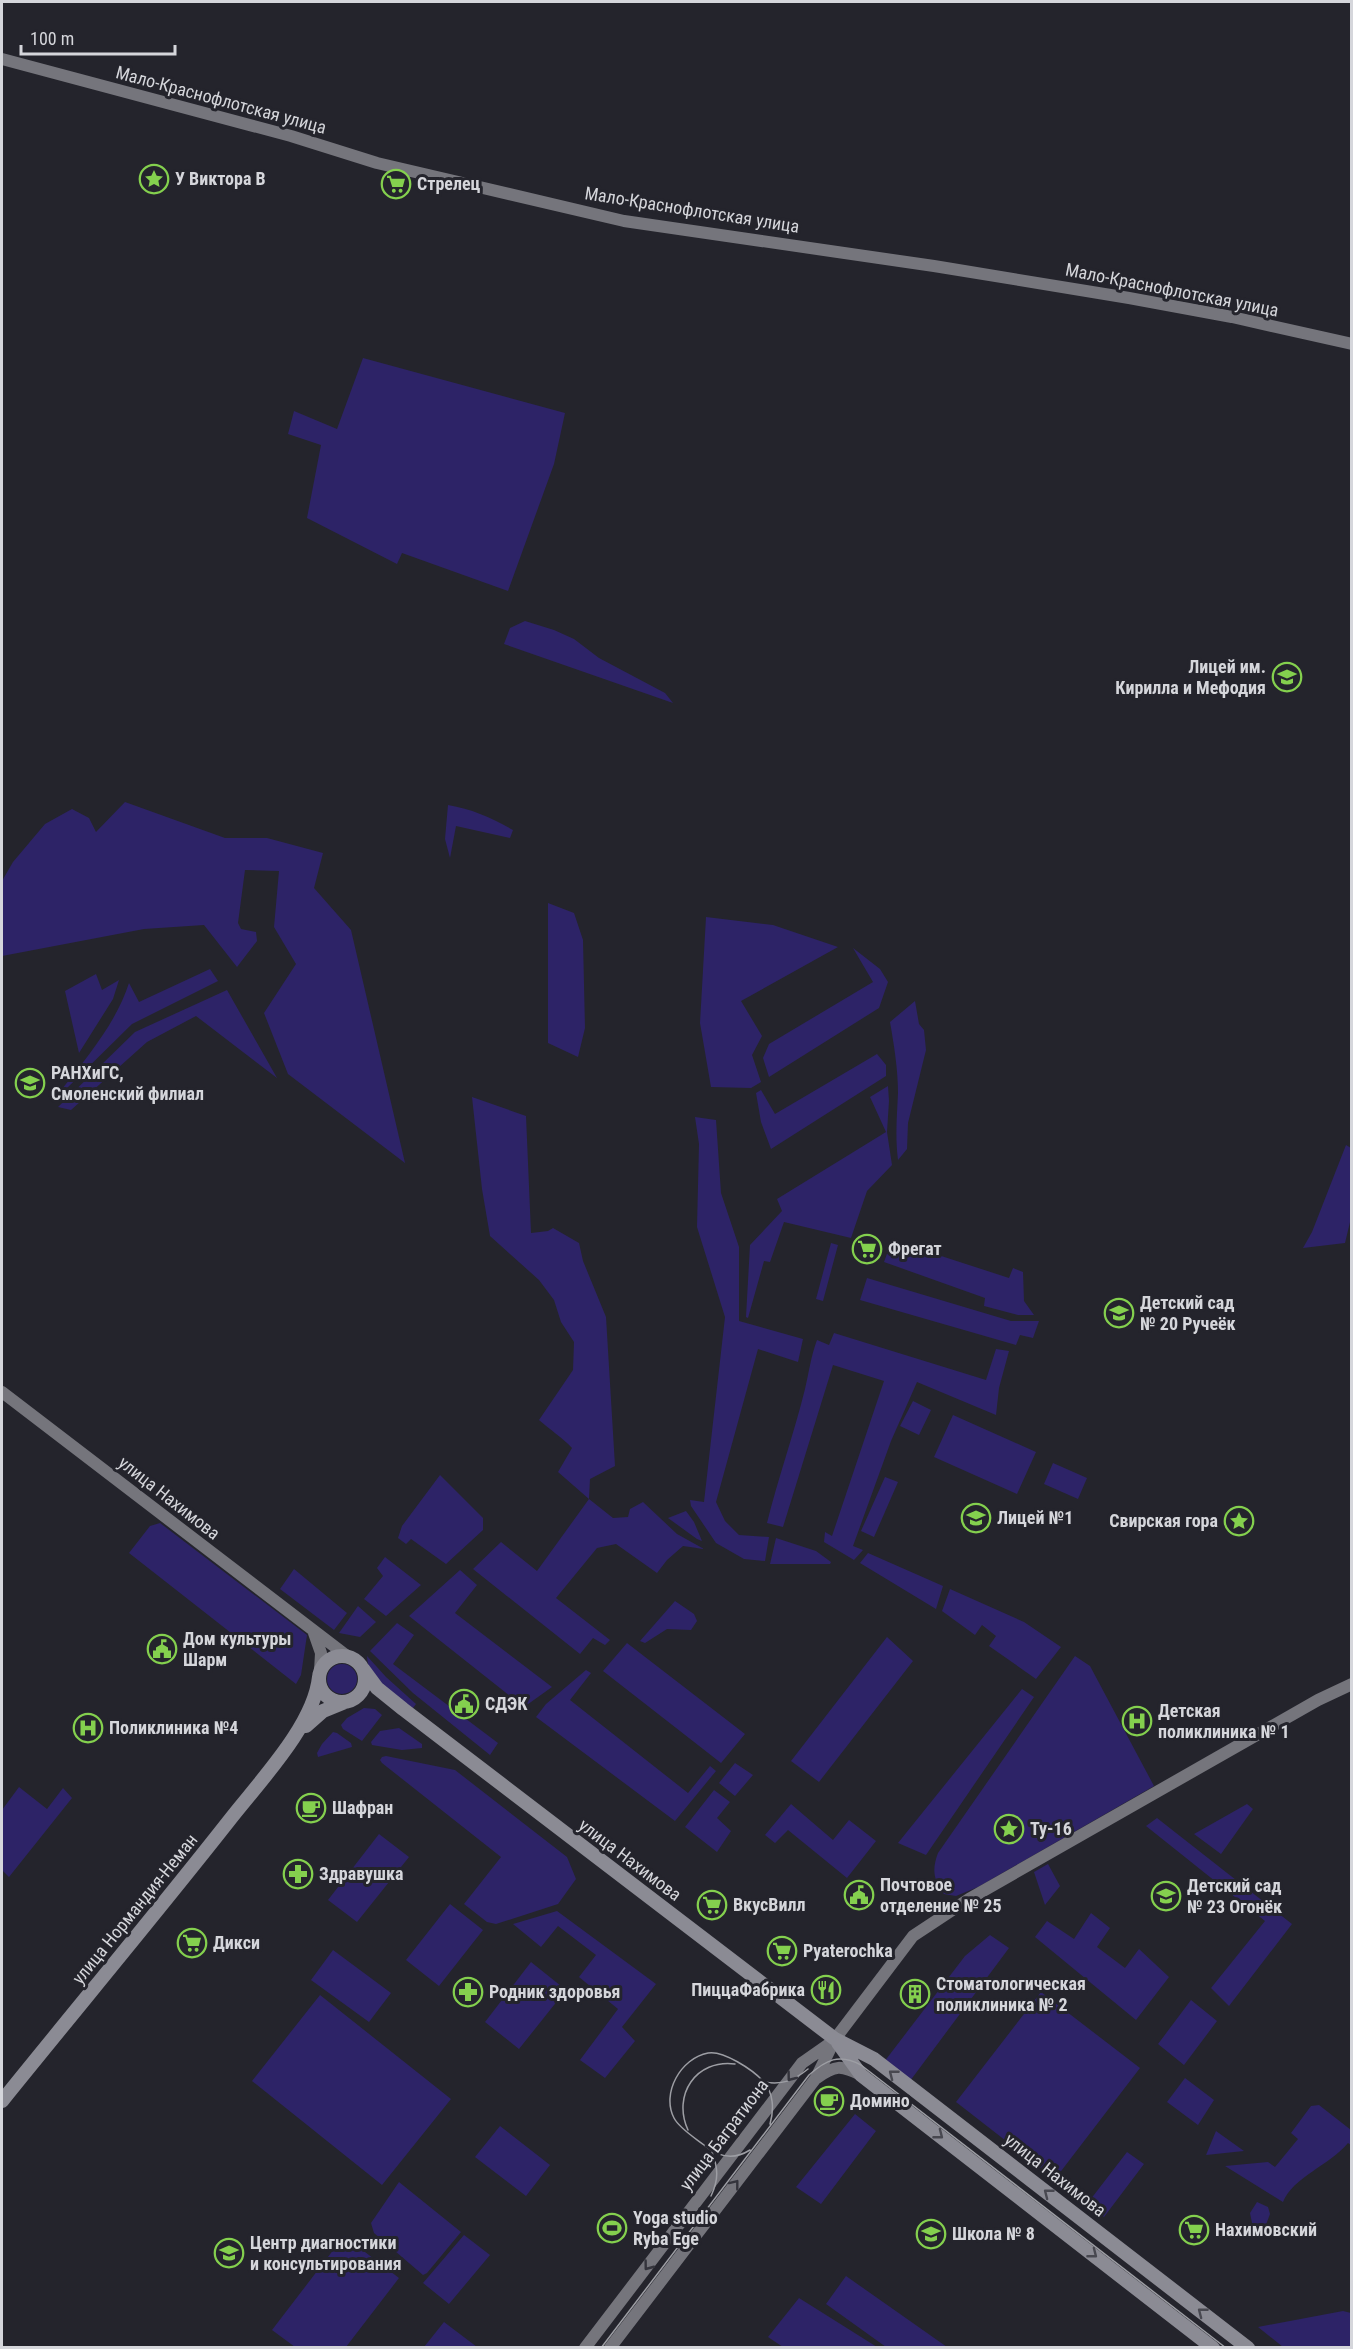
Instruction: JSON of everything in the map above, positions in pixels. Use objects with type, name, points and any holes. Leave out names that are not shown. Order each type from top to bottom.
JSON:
[{"type":"main road","points":[[294,1737],[314,1702],[320,1674],[327,1661],[335,1657],[347,1656],[357,1661],[377,1688],[403,1709]]},
{"type":"main road","points":[[320,1674],[320,1686],[324,1694],[331,1699],[349,1701],[362,1690],[365,1682],[363,1669]]},
{"type":"main road","points":[[294,1737],[323,1711],[372,1695],[386,1698],[403,1709]]},
{"type":"main road","name":"улица Нахимова","points":[[403,1709],[835,2039],[874,2059],[1248,2348]]},
{"type":"main road","name":"улица Нормандия-Неман","points":[[2,2101],[192,1869],[294,1737]]},
{"type":"main road","name":"улица Нахимова","points":[[835,2039],[861,2075],[1213,2348]]},
{"type":"street","name":"Мало-Краснофлотская улица","points":[[2,59],[291,136],[377,163],[624,220],[934,266],[1129,298],[1232,317],[1352,344]]},
{"type":"street","name":"улица Нахимова","points":[[2,1392],[347,1656]]},
{"type":"street","points":[[314,1632],[321,1653],[320,1674]]},
{"type":"street","name":"улица Багратиона","points":[[610,2348],[816,2078],[835,2039],[913,1936],[979,1893],[1318,1700],[1352,1684]]},
{"type":"street","name":"улица Багратиона","points":[[585,2348],[802,2063],[835,2039]]},
{"type":"street","points":[[816,2078],[832,2067],[847,2068],[861,2075]]},
{"type":"shaded area","points":[[363,358],[565,413],[554,464],[508,591],[402,553],[397,564],[307,518],[321,445],[288,434],[294,411],[337,429]]},
{"type":"shaded area","points":[[525,621],[574,639],[599,658],[665,693],[673,703],[504,644],[510,628]]},
{"type":"shaded area","points":[[125,802],[225,838],[267,838],[323,853],[314,888],[351,930],[405,1163],[288,1074],[264,1013],[296,964],[274,927],[279,871],[245,870],[238,923],[241,929],[256,932],[257,941],[237,967],[204,925],[144,929],[2,956],[2,881],[13,862],[45,824],[72,809],[89,818],[96,832]]},
{"type":"shaded area","points":[[448,805],[490,818],[513,830],[510,838],[456,826],[450,858],[445,839]]},
{"type":"shaded area","points":[[548,903],[574,913],[583,940],[585,1028],[578,1057],[548,1043]]},
{"type":"shaded area","points":[[706,917],[773,925],[838,947],[741,1001],[762,1036],[752,1055],[761,1082],[751,1088],[711,1087],[700,1023]]},
{"type":"shaded area","points":[[853,948],[880,969],[888,982],[879,1008],[769,1077],[763,1058],[769,1044],[873,982]]},
{"type":"shaded area","points":[[210,969],[218,981],[132,1024],[64,1091],[62,1089],[109,1025],[129,983],[139,1002]]},
{"type":"shaded area","points":[[96,974],[102,990],[119,980],[113,999],[79,1053],[65,991]]},
{"type":"shaded area","points":[[227,990],[277,1078],[196,1016],[147,1042],[71,1110],[58,1107],[135,1032]]},
{"type":"shaded area","points":[[915,1001],[919,1024],[924,1030],[926,1050],[908,1123],[907,1149],[898,1160],[897,1075],[890,1022]]},
{"type":"shaded area","points":[[877,1054],[886,1065],[886,1076],[771,1149],[761,1122],[756,1093],[761,1090],[775,1114]]},
{"type":"shaded area","points":[[888,1086],[887,1132],[892,1165],[867,1191],[851,1238],[784,1222],[770,1262],[764,1261],[748,1318],[746,1317],[750,1245],[782,1211],[777,1199],[886,1132],[870,1097]]},
{"type":"shaded area","points":[[472,1097],[526,1116],[531,1233],[548,1231],[553,1228],[579,1243],[583,1261],[606,1317],[615,1466],[590,1479],[589,1499],[558,1472],[572,1448],[539,1420],[573,1370],[574,1342],[561,1322],[554,1300],[539,1280],[490,1236],[482,1189]]},
{"type":"shaded area","points":[[695,1117],[716,1120],[721,1193],[739,1247],[739,1321],[803,1339],[798,1362],[758,1349],[716,1502],[725,1521],[739,1535],[769,1537],[765,1561],[744,1559],[716,1543],[691,1506],[690,1500],[704,1502],[725,1317],[697,1227],[699,1144]]},
{"type":"shaded area","points":[[1346,1145],[1351,1148],[1351,1218],[1345,1243],[1303,1248],[1312,1232]]},
{"type":"shaded area","points":[[892,1240],[1009,1278],[1013,1268],[1023,1272],[1024,1301],[1034,1315],[1018,1315],[984,1306],[985,1298],[884,1262]]},
{"type":"shaded area","points":[[831,1243],[838,1245],[823,1301],[816,1299]]},
{"type":"shaded area","points":[[867,1278],[1011,1321],[1039,1321],[1033,1338],[1020,1335],[1016,1345],[860,1300]]},
{"type":"shaded area","points":[[834,1333],[986,1380],[996,1349],[1009,1351],[999,1388],[996,1415],[917,1382],[891,1441],[853,1546],[863,1550],[854,1560],[824,1542],[825,1532],[832,1536],[884,1381],[833,1365],[783,1527],[767,1523],[801,1406],[817,1340],[829,1345]]},
{"type":"shaded area","points":[[913,1401],[931,1410],[919,1435],[900,1426]]},
{"type":"shaded area","points":[[953,1415],[1036,1452],[1017,1494],[934,1457]]},
{"type":"shaded area","points":[[1053,1463],[1087,1478],[1078,1499],[1044,1484]]},
{"type":"shaded area","points":[[440,1475],[483,1518],[483,1530],[446,1564],[411,1539],[406,1544],[398,1538],[402,1526]]},
{"type":"shaded area","points":[[885,1477],[898,1482],[874,1537],[861,1531]]},
{"type":"shaded area","points":[[589,1499],[613,1518],[628,1517],[630,1509],[643,1502],[677,1534],[704,1549],[683,1546],[667,1560],[657,1573],[616,1544],[597,1548],[556,1598],[610,1640],[605,1645],[593,1638],[580,1654],[473,1569],[501,1542],[537,1571]]},
{"type":"shaded area","points":[[686,1511],[694,1522],[702,1541],[668,1518]]},
{"type":"shaded area","points":[[160,1523],[307,1635],[301,1675],[296,1684],[129,1553],[150,1526]]},
{"type":"shaded area","points":[[776,1538],[816,1551],[831,1562],[830,1564],[770,1564]]},
{"type":"shaded area","points":[[868,1553],[943,1586],[936,1609],[860,1563]]},
{"type":"shaded area","points":[[385,1557],[421,1585],[386,1616],[364,1599],[383,1576],[377,1568]]},
{"type":"shaded area","points":[[294,1569],[347,1613],[334,1630],[280,1589]]},
{"type":"shaded area","points":[[460,1570],[477,1585],[455,1613],[552,1687],[524,1707],[409,1616]]},
{"type":"shaded area","points":[[950,1589],[1024,1622],[1061,1647],[1036,1679],[989,1646],[996,1636],[982,1625],[975,1635],[942,1611]]},
{"type":"shaded area","points":[[675,1601],[694,1614],[697,1621],[691,1630],[667,1629],[645,1643],[640,1641]]},
{"type":"shaded area","points":[[358,1606],[376,1622],[360,1637],[339,1633]]},
{"type":"shaded area","points":[[397,1623],[414,1635],[393,1664],[498,1743],[490,1755],[413,1693],[370,1651]]},
{"type":"shaded area","points":[[887,1637],[913,1661],[819,1782],[791,1761]]},
{"type":"shaded area","points":[[627,1643],[745,1734],[721,1763],[603,1671]]},
{"type":"shaded area","points":[[367,1656],[416,1704],[410,1712],[376,1681],[368,1665]]},
{"type":"shaded area","points":[[1075,1656],[1090,1666],[1154,1786],[978,1887],[956,1896],[944,1894],[935,1874],[938,1853]]},
{"type":"shaded area","points":[[342,1664],[353,1668],[357,1679],[353,1690],[342,1694],[331,1690],[327,1679],[331,1668]]},
{"type":"shaded area","points":[[586,1670],[591,1673],[570,1700],[688,1793],[710,1766],[716,1771],[675,1821],[536,1717],[546,1704]]},
{"type":"shaded area","points":[[1022,1689],[1034,1697],[926,1855],[898,1843]]},
{"type":"shaded area","points":[[364,1708],[375,1709],[382,1715],[362,1741],[343,1729],[341,1725],[347,1718]]},
{"type":"shaded area","points":[[399,1728],[422,1744],[422,1748],[402,1750],[372,1745],[371,1742],[380,1731]]},
{"type":"shaded area","points":[[333,1732],[351,1743],[352,1747],[318,1757],[317,1753],[322,1744]]},
{"type":"shaded area","points":[[386,1756],[455,1770],[567,1857],[576,1879],[558,1904],[496,1924],[487,1922],[464,1904],[501,1857],[382,1763],[380,1760]]},
{"type":"shaded area","points":[[735,1763],[753,1775],[735,1796],[719,1783]]},
{"type":"shaded area","points":[[19,1787],[47,1809],[63,1788],[72,1798],[9,1877],[2,1870],[2,1810]]},
{"type":"shaded area","points":[[714,1790],[730,1802],[717,1818],[731,1831],[717,1852],[685,1827]]},
{"type":"shaded area","points":[[791,1804],[833,1840],[849,1820],[876,1841],[847,1878],[788,1830],[775,1843],[765,1835]]},
{"type":"shaded area","points":[[1247,1804],[1253,1809],[1221,1854],[1194,1834]]},
{"type":"shaded area","points":[[1157,1818],[1292,1924],[1229,2006],[1211,1988],[1265,1921],[1146,1826]]},
{"type":"shaded area","points":[[379,1834],[409,1857],[357,1922],[328,1900]]},
{"type":"shaded area","points":[[1048,1864],[1060,1886],[1045,1905],[1034,1872]]},
{"type":"shaded area","points":[[450,1904],[483,1930],[439,1986],[406,1960]]},
{"type":"shaded area","points":[[557,1911],[656,1984],[622,2027],[635,2041],[605,2078],[580,2060],[618,2009],[579,1977],[596,1955],[558,1926],[541,1947],[513,1924]]},
{"type":"shaded area","points":[[1091,1913],[1110,1928],[1097,1947],[1125,1968],[1139,1949],[1169,1977],[1136,2020],[1035,1937],[1047,1921],[1074,1939]]},
{"type":"shaded area","points":[[990,1935],[1009,1948],[910,2081],[884,2062],[965,1956]]},
{"type":"shaded area","points":[[333,1950],[391,1993],[369,2022],[311,1980]]},
{"type":"shaded area","points":[[531,1962],[566,1990],[519,2049],[485,2022]]},
{"type":"shaded area","points":[[1041,1992],[1140,2068],[1055,2179],[956,2102]]},
{"type":"shaded area","points":[[320,1995],[451,2099],[382,2185],[252,2081]]},
{"type":"shaded area","points":[[1191,2000],[1217,2021],[1184,2065],[1158,2044]]},
{"type":"shaded area","points":[[1185,2078],[1214,2100],[1198,2125],[1167,2102]]},
{"type":"shaded area","points":[[1319,2105],[1351,2130],[1351,2145],[1348,2143],[1332,2158],[1303,2178],[1288,2193],[1283,2202],[1225,2166],[1268,2162],[1275,2167],[1298,2139],[1291,2133],[1311,2106]]},
{"type":"shaded area","points":[[855,2114],[876,2131],[821,2204],[796,2187]]},
{"type":"shaded area","points":[[500,2126],[550,2165],[526,2196],[475,2157]]},
{"type":"shaded area","points":[[1216,2131],[1244,2151],[1206,2155]]},
{"type":"shaded area","points":[[1127,2152],[1144,2164],[1104,2217],[1087,2204]]},
{"type":"shaded area","points":[[399,2182],[461,2232],[423,2275],[374,2233],[371,2223]]},
{"type":"shaded area","points":[[1257,2202],[1268,2207],[1270,2214],[1264,2230],[1252,2223],[1250,2213]]},
{"type":"shaded area","points":[[464,2235],[490,2255],[449,2304],[423,2283]]},
{"type":"shaded area","points":[[344,2236],[399,2278],[346,2347],[295,2347],[272,2330]]},
{"type":"shaded area","points":[[846,2276],[947,2347],[886,2347],[826,2304]]},
{"type":"shaded area","points":[[799,2298],[877,2347],[783,2347],[768,2337]]},
{"type":"shaded area","points":[[1343,2311],[1351,2313],[1351,2347],[1283,2347],[1258,2327]]},
{"type":"shaded area","points":[[444,2322],[477,2347],[424,2347]]},
{"type":"tram line","points":[[750,2150],[732,2156],[720,2154],[709,2149],[676,2122],[670,2098],[676,2078],[682,2069],[698,2056],[708,2053],[722,2055],[745,2067],[767,2086],[772,2107],[770,2124]]},
{"type":"tram line","points":[[601,2348],[809,2075],[821,2065],[839,2059],[846,2059],[861,2065],[1226,2348]]},
{"type":"tram line","points":[[688,2130],[683,2104],[691,2082],[709,2067],[735,2064]]},
{"type":"tram line","points":[[764,2082],[788,2081],[808,2069]]},
{"type":"tram line","points":[[711,2196],[717,2174],[712,2152]]},
{"type":"place","name":"У Виктора В","points":[[154,179]]},
{"type":"place","name":"Стрелец","points":[[396,184]]},
{"type":"place","name":"Лицей им. Кирилла и Мефодия","points":[[1287,677]]},
{"type":"place","name":"РАНХиГС, Смоленский филиал","points":[[30,1083]]},
{"type":"place","name":"Фрегат","points":[[867,1249]]},
{"type":"place","name":"Детский сад № 20 Ручеёк","points":[[1119,1313]]},
{"type":"place","name":"Лицей №1","points":[[976,1518]]},
{"type":"place","name":"Свирская гора","points":[[1239,1521]]},
{"type":"place","name":"Дом культуры Шарм","points":[[162,1649]]},
{"type":"place","name":"СДЭК","points":[[464,1704]]},
{"type":"place","name":"Детская поликлиника № 1","points":[[1137,1721]]},
{"type":"place","name":"Поликлиника №4","points":[[88,1728]]},
{"type":"place","name":"Шафран","points":[[311,1808]]},
{"type":"place","name":"Ту-16","points":[[1009,1829]]},
{"type":"place","name":"Здравушка","points":[[298,1874]]},
{"type":"place","name":"Почтовое отделение № 25","points":[[859,1895]]},
{"type":"place","name":"Детский сад № 23 Огонёк","points":[[1166,1896]]},
{"type":"place","name":"ВкусВилл","points":[[712,1905]]},
{"type":"place","name":"Дикси","points":[[192,1943]]},
{"type":"place","name":"Pyaterochka","points":[[782,1951]]},
{"type":"place","name":"ПиццаФабрика","points":[[826,1990]]},
{"type":"place","name":"Родник здоровья","points":[[468,1992]]},
{"type":"place","name":"Стоматологическая поликлиника № 2","points":[[915,1994]]},
{"type":"place","name":"Домино","points":[[829,2101]]},
{"type":"place","name":"Yoga studio Ryba Ege","points":[[612,2228]]},
{"type":"place","name":"Нахимовский","points":[[1194,2230]]},
{"type":"place","name":"Школа № 8","points":[[931,2234]]},
{"type":"place","name":"Центр диагностики и консультирования","points":[[229,2253]]}]
